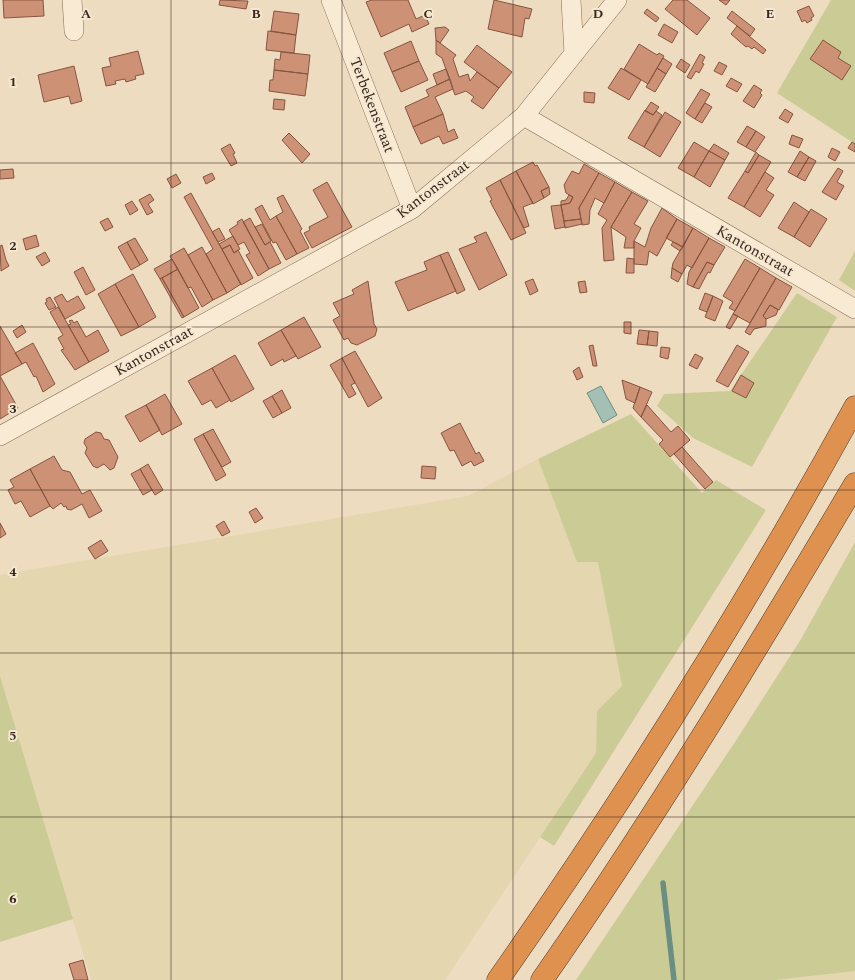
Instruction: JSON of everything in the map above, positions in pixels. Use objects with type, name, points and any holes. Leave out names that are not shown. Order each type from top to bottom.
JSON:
[{"type":"highway","points":[[498,980],[566,883],[708,660],[855,407]]},
{"type":"highway","points":[[542,980],[598,900],[734,686],[855,484]]},
{"type":"street","points":[[72,0],[74,31]]},
{"type":"street","name":"Terbekenstraat","points":[[332,0],[412,209]]},
{"type":"street","points":[[571,0],[574,54]]},
{"type":"street","points":[[524,116],[617,0]]},
{"type":"street","name":"Kantonstraat","points":[[0,436],[412,209],[524,116],[855,309]]},
{"type":"shaded area","points":[[601,386],[617,415],[603,423],[587,393]]},
{"type":"shaded area","points":[[538,459],[577,561],[598,561],[622,686],[597,711],[596,753],[445,980],[91,980],[0,676],[0,575],[468,496]]},
{"type":"shaded area","points":[[855,971],[855,980],[776,980]]},
{"type":"green space","points":[[831,0],[855,0],[855,144],[777,93]]},
{"type":"green space","points":[[855,251],[855,291],[839,280]]},
{"type":"green space","points":[[797,293],[837,317],[752,467],[693,438],[657,406],[664,394],[730,391]]},
{"type":"green space","points":[[631,414],[702,493],[716,480],[766,510],[554,846],[540,837],[596,753],[597,711],[622,686],[598,562],[577,562],[538,459]]},
{"type":"green space","points":[[855,542],[855,971],[776,980],[576,980],[735,742],[801,639]]},
{"type":"green space","points":[[0,676],[73,919],[0,942]]},
{"type":"building","points":[[3,0],[43,0],[44,16],[4,18]]},
{"type":"building","points":[[220,0],[248,1],[246,9],[219,5]]},
{"type":"building","points":[[372,0],[408,0],[416,19],[425,15],[429,24],[412,32],[409,24],[381,37],[366,2]]},
{"type":"building","points":[[494,0],[532,9],[529,19],[525,18],[522,37],[488,29]]},
{"type":"building","points":[[673,0],[687,0],[710,18],[697,35],[665,9]]},
{"type":"building","points":[[719,0],[730,0],[726,5]]},
{"type":"building","points":[[809,6],[814,16],[811,18],[812,20],[807,23],[805,20],[802,22],[797,11]]},
{"type":"building","points":[[647,9],[659,18],[656,22],[644,13]]},
{"type":"building","points":[[274,11],[299,14],[296,35],[271,31]]},
{"type":"building","points":[[732,11],[755,29],[750,36],[727,18]]},
{"type":"building","points":[[664,24],[678,32],[672,43],[658,35]]},
{"type":"building","points":[[737,26],[766,50],[763,54],[754,47],[752,49],[748,46],[746,47],[731,34]]},
{"type":"building","points":[[445,27],[449,30],[440,43],[436,40],[435,28]]},
{"type":"building","points":[[268,31],[296,35],[294,53],[266,50]]},
{"type":"building","points":[[436,40],[456,55],[453,59],[459,77],[468,74],[470,81],[477,72],[499,88],[483,109],[471,101],[474,97],[466,91],[455,95],[442,58],[436,54]]},
{"type":"building","points":[[823,40],[841,52],[838,58],[851,66],[842,80],[810,59]]},
{"type":"building","points":[[411,41],[419,61],[392,72],[384,53]]},
{"type":"building","points":[[639,44],[657,55],[659,53],[664,56],[648,84],[624,69]]},
{"type":"building","points":[[477,45],[512,72],[499,88],[464,62]]},
{"type":"building","points":[[138,51],[144,74],[135,76],[136,79],[126,82],[125,79],[115,81],[116,84],[106,86],[102,68],[111,66],[109,58]]},
{"type":"building","points":[[281,52],[310,55],[308,74],[274,70],[275,59],[280,60]]},
{"type":"building","points":[[700,54],[705,57],[702,63],[704,64],[699,73],[696,71],[691,79],[687,77]]},
{"type":"building","points":[[663,58],[672,64],[666,74],[657,68]]},
{"type":"building","points":[[681,59],[690,65],[685,73],[676,67]]},
{"type":"building","points":[[419,61],[428,80],[401,92],[392,72]]},
{"type":"building","points":[[719,62],[727,66],[722,75],[714,71]]},
{"type":"building","points":[[74,66],[82,101],[71,104],[69,96],[44,102],[38,75]]},
{"type":"building","points":[[621,68],[641,80],[629,100],[608,88]]},
{"type":"building","points":[[657,68],[666,74],[655,92],[646,87]]},
{"type":"building","points":[[446,69],[450,79],[437,85],[433,74]]},
{"type":"building","points":[[274,70],[308,74],[305,96],[269,91],[270,80],[273,80]]},
{"type":"building","points":[[731,78],[742,84],[737,92],[726,86]]},
{"type":"building","points":[[450,79],[453,89],[435,97],[443,114],[413,127],[405,107],[429,96],[426,90]]},
{"type":"building","points":[[754,85],[762,90],[760,93],[762,95],[754,108],[743,101]]},
{"type":"building","points":[[701,89],[710,94],[695,119],[686,113]]},
{"type":"building","points":[[584,92],[595,93],[594,103],[584,102]]},
{"type":"building","points":[[274,99],[285,100],[284,110],[273,109]]},
{"type":"building","points":[[651,102],[659,107],[653,115],[645,111]]},
{"type":"building","points":[[705,103],[712,107],[702,123],[695,119]]},
{"type":"building","points":[[785,109],[793,114],[788,123],[779,118]]},
{"type":"building","points":[[645,110],[653,115],[656,111],[662,115],[644,147],[628,138]]},
{"type":"building","points":[[665,112],[681,122],[660,157],[644,147]]},
{"type":"building","points":[[443,114],[448,132],[454,129],[458,138],[443,144],[439,136],[421,144],[413,127]]},
{"type":"building","points":[[747,126],[756,131],[746,147],[737,142]]},
{"type":"building","points":[[756,131],[765,137],[755,152],[746,147]]},
{"type":"building","points":[[289,133],[310,154],[302,163],[282,140]]},
{"type":"building","points":[[792,135],[803,139],[799,148],[789,144]]},
{"type":"building","points":[[694,142],[709,151],[694,177],[678,168]]},
{"type":"building","points":[[852,142],[855,144],[855,152],[848,148]]},
{"type":"building","points":[[230,144],[235,153],[233,154],[237,163],[231,166],[221,149]]},
{"type":"building","points":[[714,144],[729,153],[725,160],[709,151]]},
{"type":"building","points":[[832,148],[840,152],[835,161],[828,157]]},
{"type":"building","points":[[709,151],[725,160],[710,187],[694,177]]},
{"type":"building","points":[[800,151],[809,157],[797,177],[788,172]]},
{"type":"building","points":[[756,152],[759,155],[748,173],[745,171]]},
{"type":"building","points":[[759,155],[771,162],[744,207],[728,198],[745,171],[748,173]]},
{"type":"building","points":[[809,157],[816,161],[805,181],[797,177]]},
{"type":"building","points":[[533,162],[535,166],[537,165],[549,187],[541,191],[544,198],[533,204],[516,171]]},
{"type":"building","points":[[584,164],[599,173],[579,208],[581,219],[564,221],[561,205],[570,203],[573,197],[566,193],[564,185],[572,171],[579,174]]},
{"type":"building","points":[[838,168],[843,171],[837,182],[844,186],[836,200],[822,192]]},
{"type":"building","points":[[13,169],[14,178],[0,179],[0,170]]},
{"type":"building","points":[[516,171],[533,203],[523,207],[529,226],[524,228],[500,180]]},
{"type":"building","points":[[765,172],[774,178],[766,190],[774,195],[760,217],[744,207]]},
{"type":"building","points":[[212,173],[215,179],[206,184],[203,177]]},
{"type":"building","points":[[599,173],[615,182],[604,203],[595,198],[590,210],[589,224],[582,225],[579,208]]},
{"type":"building","points":[[176,174],[181,183],[172,188],[167,179]]},
{"type":"building","points":[[500,180],[526,233],[511,240],[490,201],[492,200],[486,188]]},
{"type":"building","points":[[327,182],[352,227],[312,248],[304,233],[310,230],[309,227],[328,217],[313,190]]},
{"type":"building","points":[[615,182],[632,192],[611,227],[614,260],[604,261],[602,228],[607,220],[598,214]]},
{"type":"building","points":[[549,187],[550,194],[544,198],[541,191]]},
{"type":"building","points":[[632,192],[648,201],[634,224],[641,228],[634,241],[634,248],[624,248],[626,237],[611,227]]},
{"type":"building","points":[[191,193],[241,284],[227,293],[206,254],[213,249],[184,197]]},
{"type":"building","points":[[150,194],[154,200],[148,204],[153,212],[147,215],[139,200]]},
{"type":"building","points":[[283,195],[302,229],[300,231],[309,248],[297,254],[276,216],[283,212],[277,198]]},
{"type":"building","points":[[569,195],[573,197],[570,203],[561,205],[561,201],[566,200]]},
{"type":"building","points":[[132,201],[138,210],[130,215],[125,205]]},
{"type":"building","points":[[794,202],[809,212],[794,237],[778,228]]},
{"type":"building","points":[[262,205],[270,220],[276,216],[297,254],[286,260],[276,242],[273,243],[255,209]]},
{"type":"building","points":[[561,205],[565,227],[555,229],[551,206]]},
{"type":"building","points":[[662,208],[677,219],[657,256],[649,251],[647,265],[634,264],[634,241],[645,247],[651,228]]},
{"type":"building","points":[[811,209],[827,219],[810,247],[794,237]]},
{"type":"building","points":[[108,218],[113,227],[105,231],[100,222]]},
{"type":"building","points":[[250,218],[265,245],[270,242],[281,263],[269,269],[243,222]]},
{"type":"building","points":[[242,219],[269,269],[258,276],[246,255],[250,253],[244,242],[238,245],[229,230],[238,224],[237,222]]},
{"type":"building","points":[[581,219],[582,224],[565,228],[564,221]]},
{"type":"building","points":[[677,219],[693,228],[683,247],[666,238]]},
{"type":"building","points":[[262,224],[271,241],[265,245],[255,227]]},
{"type":"building","points":[[219,228],[225,239],[218,242],[212,232]]},
{"type":"building","points":[[693,228],[709,238],[692,268],[687,265],[682,274],[672,268],[673,263]]},
{"type":"building","points":[[486,232],[507,275],[479,290],[459,249],[477,242],[474,237]]},
{"type":"building","points":[[36,235],[39,246],[26,250],[23,239]]},
{"type":"building","points":[[233,236],[240,249],[234,253],[230,245],[222,249],[219,244]]},
{"type":"building","points":[[135,238],[148,260],[140,265],[127,242]]},
{"type":"building","points":[[709,238],[725,247],[714,265],[707,262],[693,287],[687,284],[689,272]]},
{"type":"building","points":[[127,242],[140,265],[131,270],[118,247]]},
{"type":"building","points":[[673,242],[683,247],[680,251],[671,245]]},
{"type":"building","points":[[2,245],[9,266],[1,271],[0,246]]},
{"type":"building","points":[[230,245],[234,253],[238,250],[253,278],[241,285],[222,249]]},
{"type":"building","points":[[202,247],[227,293],[213,300],[188,255]]},
{"type":"building","points":[[184,248],[213,300],[202,307],[191,287],[188,288],[170,256]]},
{"type":"building","points":[[45,252],[50,261],[42,266],[36,257]]},
{"type":"building","points":[[448,252],[465,290],[457,294],[440,255]]},
{"type":"building","points":[[440,255],[456,291],[408,311],[395,282],[427,270],[424,262]]},
{"type":"building","points":[[627,258],[634,259],[634,273],[626,273]]},
{"type":"building","points":[[172,259],[178,269],[160,279],[154,269]]},
{"type":"building","points":[[745,259],[760,268],[735,311],[729,308],[733,302],[723,296]]},
{"type":"building","points":[[707,262],[714,265],[710,273],[708,272],[699,289],[693,287]]},
{"type":"building","points":[[83,267],[95,290],[86,295],[74,272]]},
{"type":"building","points":[[672,268],[682,274],[678,282],[671,278]]},
{"type":"building","points":[[760,268],[776,278],[750,323],[733,314]]},
{"type":"building","points":[[178,269],[199,308],[184,317],[162,278]]},
{"type":"building","points":[[133,274],[156,317],[139,327],[115,284]]},
{"type":"building","points":[[162,278],[184,317],[182,318],[160,279]]},
{"type":"building","points":[[776,278],[792,287],[779,310],[770,305],[763,316],[766,319],[766,326],[754,329],[750,335],[745,332]]},
{"type":"building","points":[[533,279],[538,291],[530,295],[525,282]]},
{"type":"building","points":[[368,281],[374,324],[377,329],[375,336],[357,345],[351,343],[348,338],[344,340],[333,320],[340,316],[333,303],[354,294],[352,290]]},
{"type":"building","points":[[585,281],[587,292],[580,293],[578,282]]},
{"type":"building","points":[[115,284],[139,327],[121,336],[98,294]]},
{"type":"building","points":[[705,293],[713,296],[707,312],[699,309]]},
{"type":"building","points":[[62,294],[67,302],[78,296],[85,308],[65,319],[54,298]]},
{"type":"building","points":[[713,296],[723,301],[715,321],[705,317]]},
{"type":"building","points":[[50,297],[56,307],[49,310],[45,303],[47,302],[46,299]]},
{"type":"building","points":[[770,305],[778,310],[776,315],[766,319],[763,316]]},
{"type":"building","points":[[58,307],[89,362],[75,370],[61,350],[64,349],[58,338],[63,335],[50,312]]},
{"type":"building","points":[[733,314],[738,316],[730,329],[726,327]]},
{"type":"building","points":[[304,317],[321,347],[298,359],[281,330]]},
{"type":"building","points":[[72,320],[74,323],[77,321],[86,337],[98,330],[109,351],[89,362],[68,325],[71,324],[69,321]]},
{"type":"building","points":[[624,322],[631,322],[631,334],[624,333]]},
{"type":"building","points":[[22,325],[26,332],[17,338],[13,331]]},
{"type":"building","points":[[0,326],[22,364],[0,376]]},
{"type":"building","points":[[281,330],[296,356],[284,362],[283,359],[271,366],[258,343]]},
{"type":"building","points":[[639,330],[649,331],[647,345],[637,344]]},
{"type":"building","points":[[649,331],[658,332],[657,346],[647,345]]},
{"type":"building","points":[[33,343],[55,384],[43,392],[36,376],[34,377],[26,362],[22,364],[15,353]]},
{"type":"building","points":[[593,345],[597,366],[593,366],[589,346]]},
{"type":"building","points":[[737,345],[749,352],[728,387],[716,381]]},
{"type":"building","points":[[661,347],[670,348],[668,359],[660,357]]},
{"type":"building","points":[[355,351],[382,398],[368,407],[342,358]]},
{"type":"building","points":[[695,354],[703,358],[697,369],[689,365]]},
{"type":"building","points":[[235,355],[254,389],[231,402],[212,368]]},
{"type":"building","points":[[342,358],[355,383],[351,385],[356,394],[349,398],[330,365]]},
{"type":"building","points":[[579,367],[583,377],[577,380],[573,371]]},
{"type":"building","points":[[212,368],[230,400],[216,408],[211,400],[202,405],[188,381]]},
{"type":"building","points":[[741,375],[754,383],[746,398],[732,391]]},
{"type":"building","points":[[0,376],[18,408],[0,419]]},
{"type":"building","points":[[622,380],[640,387],[635,403],[626,399]]},
{"type":"building","points":[[640,387],[652,392],[641,417],[633,408]]},
{"type":"building","points":[[282,390],[291,408],[282,413],[272,396]]},
{"type":"building","points":[[165,394],[182,424],[162,435],[146,405]]},
{"type":"building","points":[[272,396],[282,413],[273,418],[263,401]]},
{"type":"building","points":[[146,405],[160,430],[140,442],[125,416]]},
{"type":"building","points":[[647,405],[671,432],[678,426],[690,440],[670,457],[659,444],[663,440],[641,417]]},
{"type":"building","points":[[460,423],[476,454],[479,452],[484,461],[474,466],[471,461],[462,466],[454,450],[450,451],[441,433]]},
{"type":"building","points":[[213,429],[231,462],[222,467],[203,434]]},
{"type":"building","points":[[96,432],[101,433],[104,439],[109,440],[118,457],[114,468],[110,470],[104,464],[97,468],[93,466],[85,453],[87,448],[84,443],[85,439]]},
{"type":"building","points":[[203,434],[226,475],[216,481],[194,439]]},
{"type":"building","points":[[682,447],[713,482],[705,489],[674,454]]},
{"type":"building","points":[[54,456],[62,470],[70,472],[82,494],[90,490],[102,511],[89,518],[82,504],[71,510],[67,509],[66,506],[64,507],[61,503],[53,509],[50,506],[30,469]]},
{"type":"building","points":[[148,464],[163,490],[155,495],[140,469]]},
{"type":"building","points":[[422,466],[436,467],[435,479],[421,478]]},
{"type":"building","points":[[30,469],[50,506],[30,517],[21,501],[15,504],[8,490],[14,487],[10,480]]},
{"type":"building","points":[[140,469],[152,490],[143,495],[131,474]]},
{"type":"building","points":[[256,508],[263,518],[255,523],[249,512]]},
{"type":"building","points":[[224,521],[230,532],[222,536],[216,526]]},
{"type":"building","points":[[0,523],[6,534],[0,538]]},
{"type":"building","points":[[101,540],[108,551],[95,559],[88,548]]},
{"type":"building","points":[[83,960],[88,980],[74,980],[69,964]]},
{"type":"waterway","points":[[663,883],[674,980]]}]
